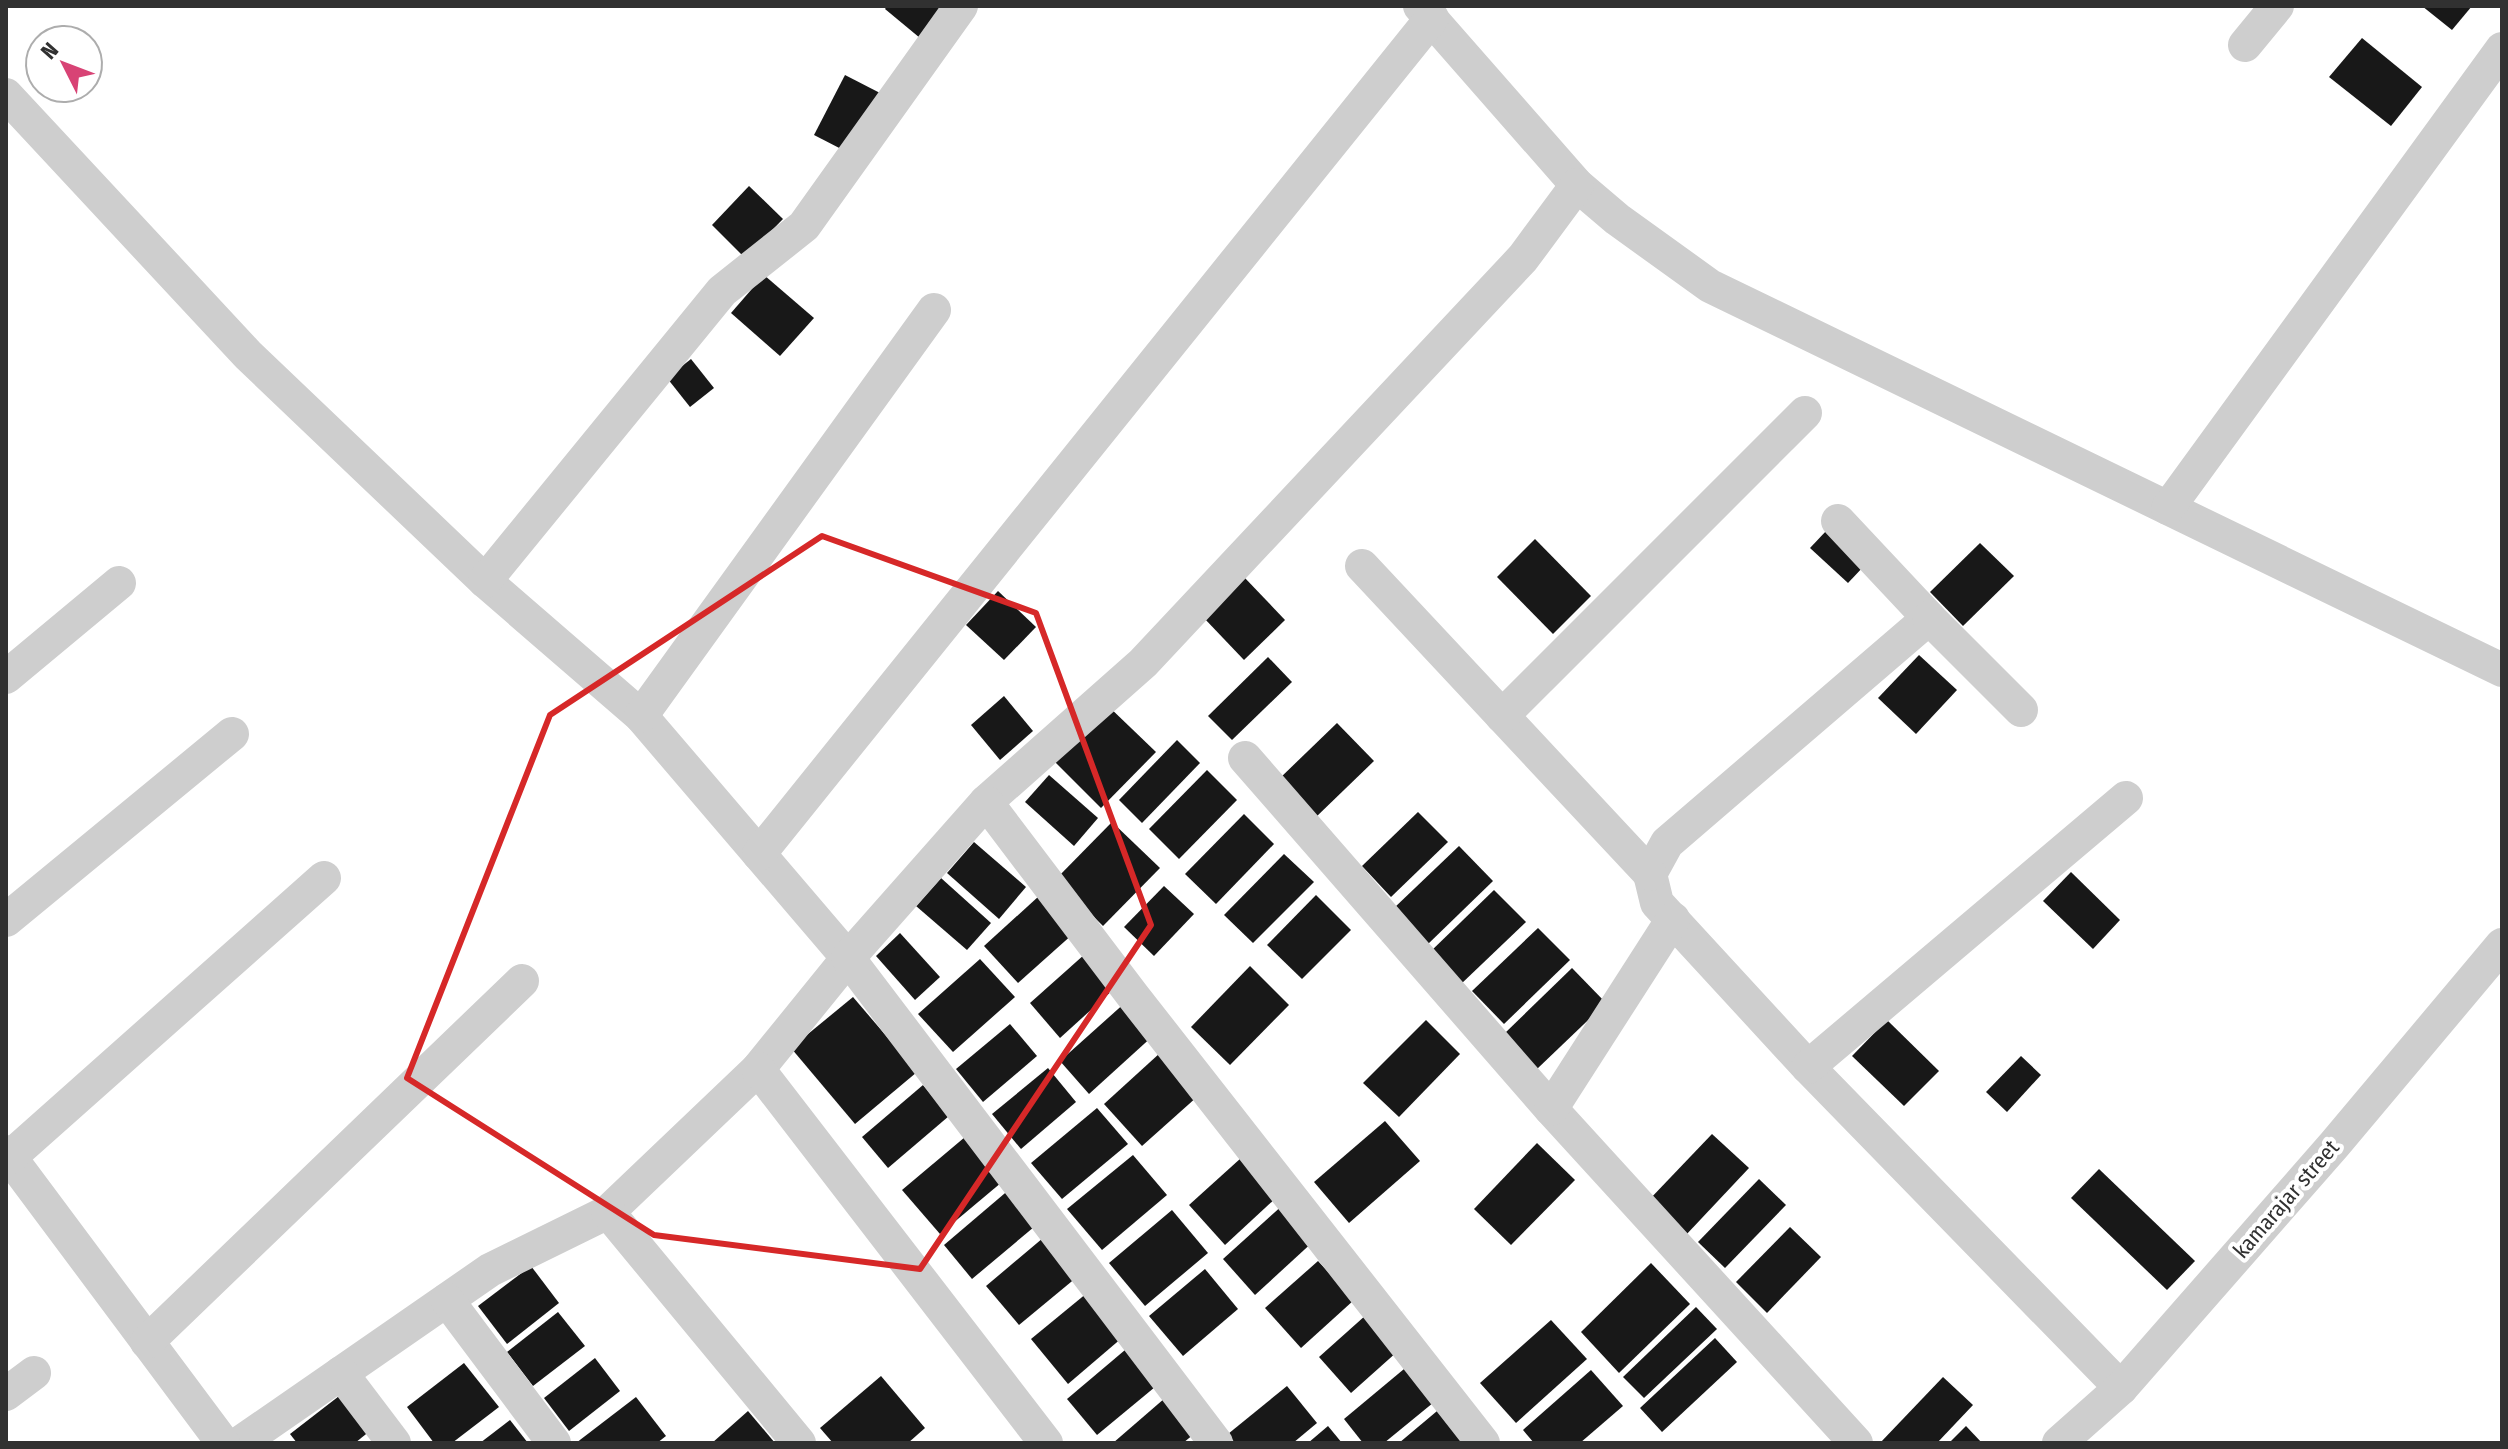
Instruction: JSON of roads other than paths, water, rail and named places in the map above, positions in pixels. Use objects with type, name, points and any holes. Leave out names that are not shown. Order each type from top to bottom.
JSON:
[{"type":"street","points":[[485,581],[722,291],[804,226],[961,6]]},
{"type":"street","points":[[2245,45],[2277,6]]},
{"type":"street","points":[[759,854],[1426,12],[1577,185],[1617,219],[1710,286],[2502,670]]},
{"type":"street","points":[[2168,508],[2502,49]]},
{"type":"street","points":[[6,95],[248,355],[485,581],[641,716],[848,958],[1216,1443]]},
{"type":"street","points":[[240,1443],[490,1270],[608,1212],[758,1069],[848,958],[986,802],[1143,663],[1523,258],[1577,185]]},
{"type":"street","points":[[641,716],[934,310]]},
{"type":"street","points":[[1502,716],[1805,413]]},
{"type":"street","points":[[1838,521],[2021,710]]},
{"type":"street","points":[[1362,566],[1650,874],[1657,903],[1808,1067],[2121,1388]]},
{"type":"street","points":[[6,677],[119,583]]},
{"type":"street","points":[[1650,874],[1667,843],[1929,618]]},
{"type":"street","points":[[6,920],[232,734]]},
{"type":"street","points":[[1245,758],[1551,1109],[1856,1443]]},
{"type":"street","points":[[1808,1067],[2126,798]]},
{"type":"street","points":[[986,802],[1133,996],[1483,1443]]},
{"type":"street","points":[[223,1443],[8,1155],[324,878]]},
{"type":"street","points":[[1551,1109],[1673,919]]},
{"type":"street","name":"kamarajar street","points":[[2059,1443],[2121,1388],[2334,1145],[2502,945]]},
{"type":"street","points":[[147,1342],[522,981]]},
{"type":"street","points":[[758,1069],[1046,1443]]},
{"type":"street","points":[[608,1212],[799,1443]]},
{"type":"street","points":[[447,1300],[554,1443]]},
{"type":"street","points":[[6,1394],[34,1373]]},
{"type":"street","points":[[341,1373],[394,1443]]}]
